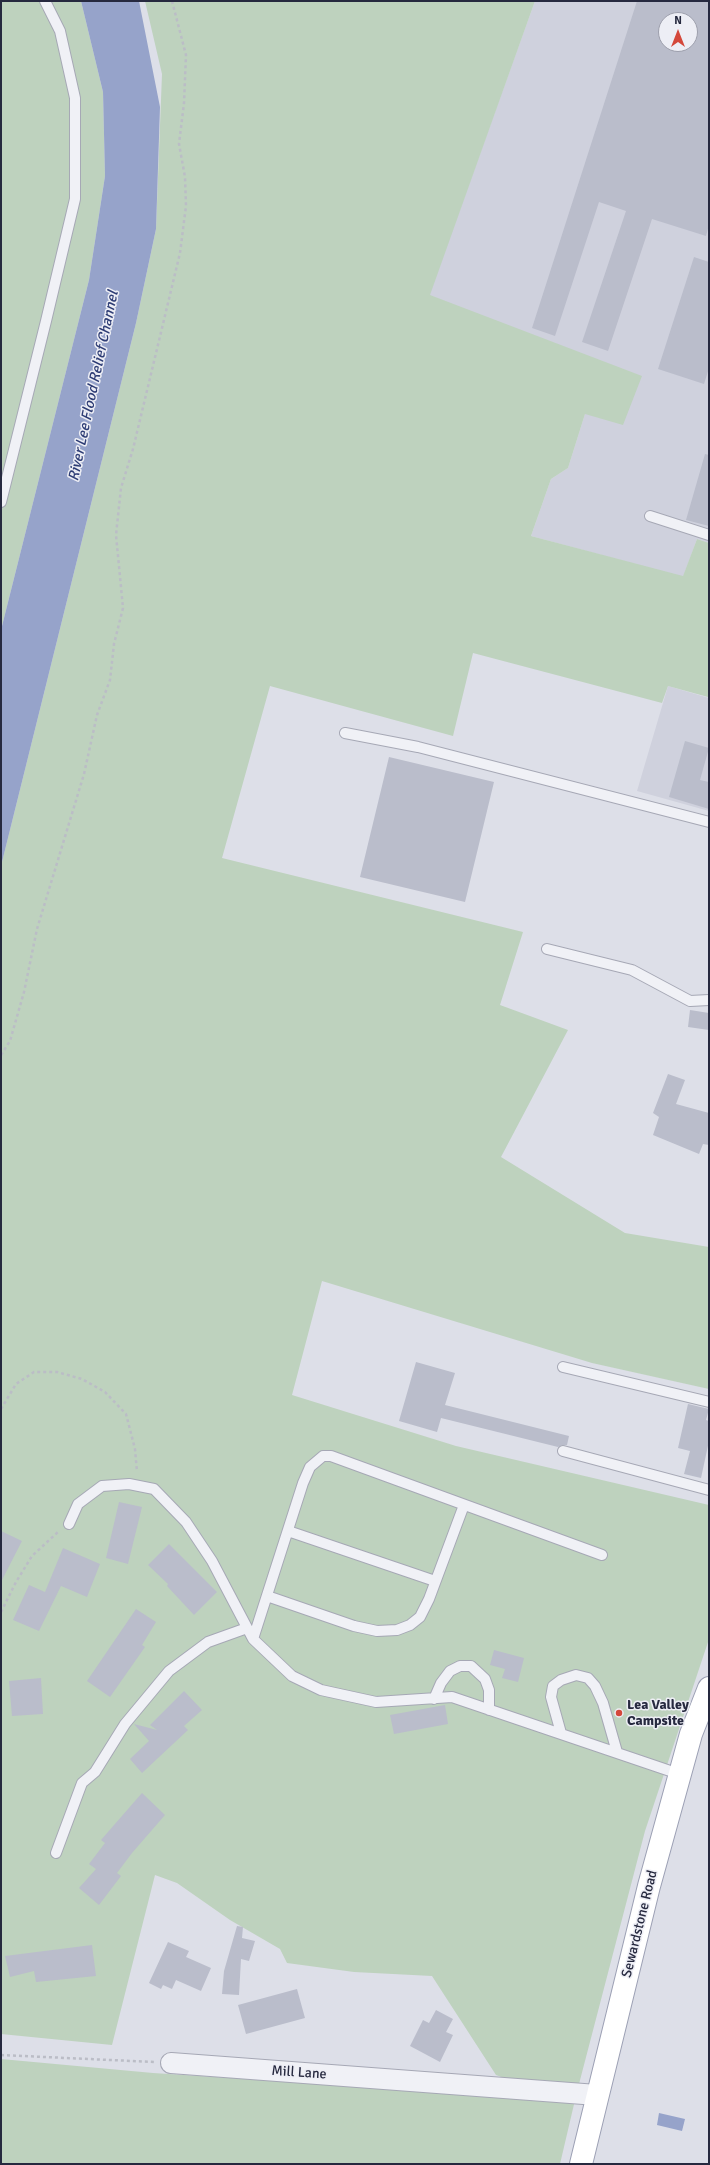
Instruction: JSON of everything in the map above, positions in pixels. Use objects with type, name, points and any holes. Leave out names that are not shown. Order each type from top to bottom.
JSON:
[{"type":"main road","name":"Sewardstone Road","points":[[581,2164],[649,1886],[679,1774],[691,1734],[709,1688]]},
{"type":"street","name":"Mill Lane","points":[[171,2063],[597,2095]]},
{"type":"lane","points":[[1,502],[46,321],[74,199],[75,98],[60,31],[45,1]]},
{"type":"lane","points":[[650,516],[709,535]]},
{"type":"lane","points":[[345,733],[418,747],[709,822]]},
{"type":"lane","points":[[547,949],[632,970],[690,1001],[709,1000]]},
{"type":"lane","points":[[563,1367],[709,1402]]},
{"type":"lane","points":[[563,1451],[709,1490]]},
{"type":"lane","points":[[253,1639],[310,1467],[323,1456],[331,1456],[602,1555]]},
{"type":"lane","points":[[69,1524],[78,1504],[102,1486],[129,1484],[154,1489],[186,1522],[212,1561],[253,1639],[292,1676],[321,1690],[376,1702],[452,1697],[679,1774]]},
{"type":"lane","points":[[267,1596],[354,1626],[377,1631],[398,1630],[410,1625],[420,1617],[464,1505]]},
{"type":"lane","points":[[288,1531],[435,1581]]},
{"type":"lane","points":[[56,1853],[82,1783],[95,1772],[125,1724],[169,1671],[208,1642],[247,1628]]},
{"type":"lane","points":[[434,1699],[441,1683],[450,1671],[460,1666],[471,1666],[485,1679],[489,1690],[489,1710]]},
{"type":"lane","points":[[561,1733],[551,1696],[554,1686],[561,1680],[576,1676],[588,1678],[595,1686],[617,1752]]},
{"type":"path","points":[[1,1055],[10,1041],[24,992],[37,928],[84,774],[97,715],[110,680],[114,644],[123,608],[116,535],[120,488],[134,449],[180,253],[186,206],[185,177],[179,144],[184,103],[186,55],[172,1]]},
{"type":"path","points":[[1,1409],[16,1384],[34,1372],[57,1372],[82,1379],[105,1392],[126,1414],[134,1449],[138,1486]]},
{"type":"path","points":[[1,1612],[16,1582],[32,1556],[48,1539],[69,1524]]},
{"type":"path","points":[[1,2055],[171,2063]]},
{"type":"shaded area","points":[[535,1],[709,1],[709,543],[697,539],[683,577],[531,536],[551,479],[568,468],[585,414],[429,295]]},
{"type":"shaded area","points":[[668,686],[709,698],[709,811],[637,791]]},
{"type":"green space","points":[[1,1],[81,1],[103,92],[105,176],[89,280],[1,630]]},
{"type":"green space","points":[[145,1],[535,1],[430,295],[642,376],[623,425],[585,414],[568,468],[551,479],[531,536],[683,576],[697,539],[709,543],[708,697],[668,686],[662,703],[473,653],[453,736],[270,686],[222,858],[523,932],[500,1005],[568,1030],[501,1157],[625,1233],[709,1247],[709,1389],[592,1363],[322,1281],[292,1395],[456,1446],[709,1505],[709,1639],[645,1831],[579,2084],[507,2079],[496,2075],[432,1976],[354,1972],[287,1963],[280,1949],[230,1920],[177,1883],[155,1875],[112,2045],[1,2034],[1,866],[136,323],[156,229],[162,74]]},
{"type":"green space","points":[[1,2059],[153,2073],[575,2100],[560,2164],[1,2164]]},
{"type":"water","name":"River Lee Flood Relief Channel","points":[[81,1],[139,1],[160,107],[156,229],[136,323],[1,866],[1,630],[89,280],[105,176],[103,92]]},
{"type":"water","points":[[659,2113],[685,2119],[682,2131],[657,2125]]},
{"type":"building","points":[[637,1],[709,1],[709,225],[706,236],[652,219],[608,351],[582,342],[626,211],[599,202],[555,336],[532,328]]},
{"type":"building","points":[[694,257],[709,262],[709,368],[704,384],[658,369]]},
{"type":"building","points":[[705,454],[709,455],[709,526],[686,520]]},
{"type":"building","points":[[685,741],[709,748],[700,780],[709,782],[709,809],[669,797]]},
{"type":"building","points":[[389,757],[494,782],[465,902],[360,877]]},
{"type":"building","points":[[690,1010],[709,1013],[709,1030],[688,1027]]},
{"type":"building","points":[[668,1074],[685,1080],[676,1104],[709,1113],[709,1145],[703,1144],[699,1154],[653,1135],[659,1117],[653,1113]]},
{"type":"building","points":[[416,1362],[455,1373],[445,1405],[569,1436],[567,1445],[558,1447],[441,1418],[437,1432],[399,1421]]},
{"type":"building","points":[[688,1404],[709,1409],[706,1420],[709,1421],[709,1441],[701,1478],[684,1474],[690,1451],[678,1448]]},
{"type":"building","points":[[119,1502],[142,1507],[128,1564],[106,1558]]},
{"type":"building","points":[[1,1531],[22,1541],[1,1582]]},
{"type":"building","points":[[169,1544],[217,1592],[194,1615],[167,1586],[168,1584],[148,1565]]},
{"type":"building","points":[[63,1548],[100,1564],[87,1597],[61,1586],[39,1631],[13,1620],[29,1585],[45,1592]]},
{"type":"building","points":[[136,1609],[156,1622],[142,1645],[145,1647],[110,1697],[87,1681]]},
{"type":"building","points":[[494,1650],[524,1658],[518,1682],[502,1678],[505,1669],[490,1665]]},
{"type":"building","points":[[41,1678],[43,1714],[12,1716],[9,1681]]},
{"type":"building","points":[[184,1691],[202,1710],[184,1726],[188,1730],[142,1773],[130,1759],[149,1741],[134,1724],[157,1730],[150,1725]]},
{"type":"building","points":[[445,1705],[448,1724],[394,1734],[390,1715]]},
{"type":"building","points":[[142,1793],[165,1815],[117,1873],[121,1876],[99,1905],[79,1888],[96,1869],[89,1864],[105,1843],[101,1840]]},
{"type":"building","points":[[237,1926],[243,1927],[242,1938],[255,1941],[249,1961],[241,1959],[239,1995],[222,1994],[224,1971]]},
{"type":"building","points":[[168,1942],[189,1951],[186,1957],[211,1968],[201,1991],[176,1980],[172,1989],[163,1985],[161,1989],[149,1983]]},
{"type":"building","points":[[92,1945],[96,1976],[36,1982],[34,1971],[10,1977],[5,1956]]},
{"type":"building","points":[[297,1989],[305,2018],[246,2034],[238,2005]]},
{"type":"building","points":[[436,2010],[453,2019],[446,2032],[453,2035],[440,2062],[410,2046],[423,2020],[429,2023]]},
{"type":"place","name":"Lea Valley Campsite","points":[[619,1713]]}]
